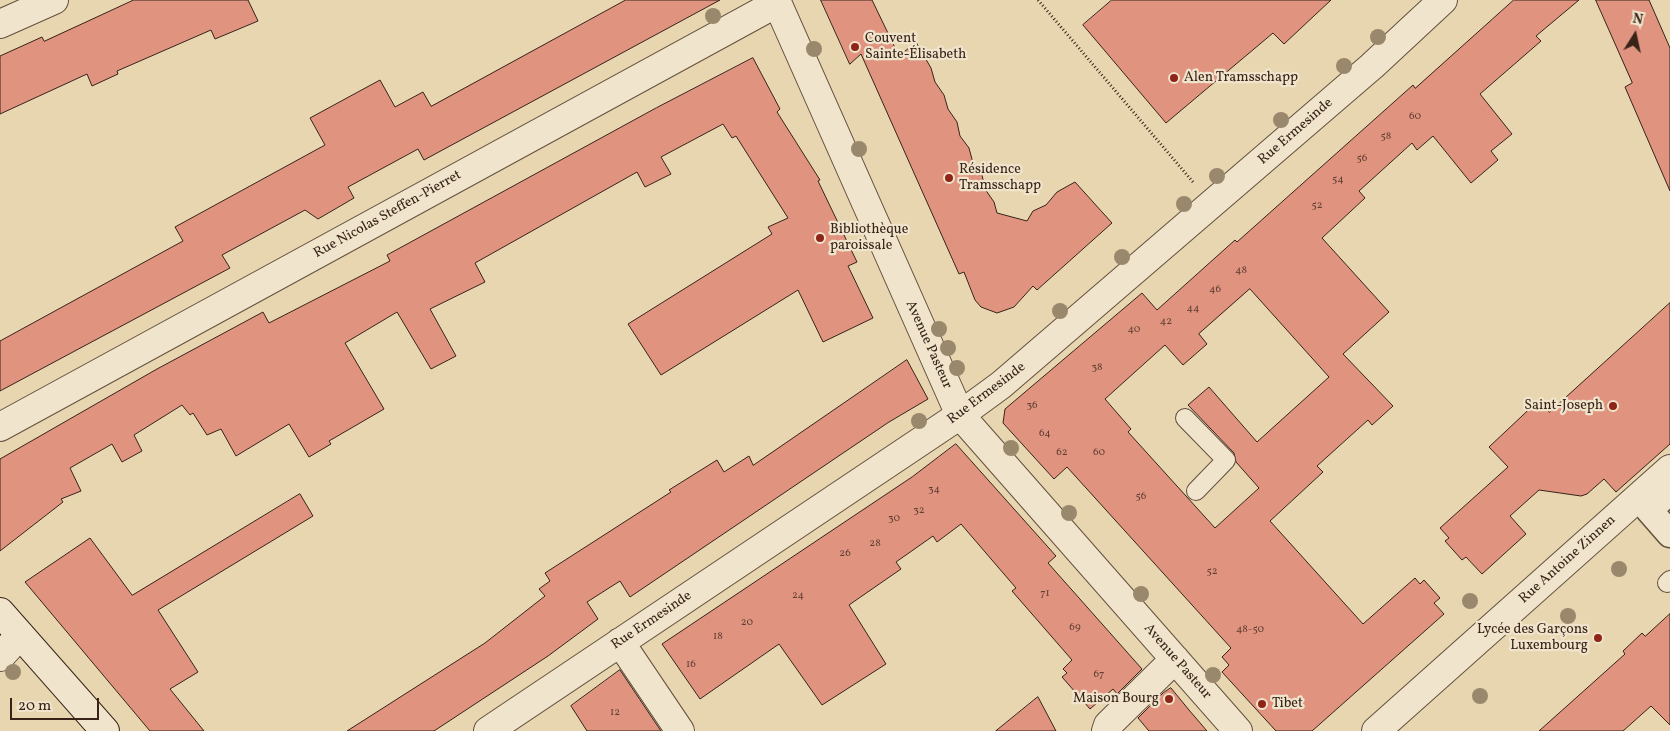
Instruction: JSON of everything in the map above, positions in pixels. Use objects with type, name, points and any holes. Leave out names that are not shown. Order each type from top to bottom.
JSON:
[{"type":"street","points":[[0,24],[54,0]]},
{"type":"street","name":"Rue Ermesinde","points":[[488,731],[960,416],[1009,379],[1372,66],[1443,0]]},
{"type":"street","name":"Avenue Pasteur","points":[[776,1],[960,416],[1238,731]]},
{"type":"street","name":"Rue Nicolas Steffen-Pierret","points":[[0,427],[776,1]]},
{"type":"street","name":"Rue Antoine Zinnen","points":[[1376,731],[1670,469]]},
{"type":"street","points":[[1670,491],[1649,510],[1670,534]]},
{"type":"street","points":[[0,612],[105,731]]},
{"type":"street","points":[[0,657],[20,635]]},
{"type":"street","points":[[620,642],[680,731]]},
{"type":"street","points":[[1106,731],[1108,725],[1174,659]]},
{"type":"lane","points":[[1185,418],[1226,460],[1196,491]]},
{"type":"path","points":[[1038,0],[1195,184]]},
{"type":"building","points":[[134,0],[248,0],[258,21],[215,39],[211,30],[117,71],[118,74],[92,86],[87,74],[0,114],[0,56],[42,37],[44,41]]},
{"type":"building","points":[[626,0],[720,0],[424,160],[418,149],[348,187],[354,198],[318,219],[305,210],[222,255],[230,268],[0,391],[0,341],[183,241],[175,227],[325,145],[310,118],[380,80],[395,107],[423,92],[431,106]]},
{"type":"building","name":"Résidence Tramsschapp","points":[[821,0],[872,0],[899,56],[916,42],[931,68],[935,82],[944,95],[948,109],[957,122],[960,136],[969,148],[973,163],[982,175],[985,189],[994,202],[997,213],[1027,221],[1033,211],[1046,205],[1057,192],[1075,182],[1112,223],[1037,290],[1033,286],[1014,307],[997,313],[981,307],[975,300],[964,272],[959,274],[861,54],[850,64]]},
{"type":"building","name":"Alen Tramsschapp","points":[[1112,0],[1331,0],[1284,44],[1273,33],[1166,123],[1083,25]]},
{"type":"building","points":[[1514,0],[1579,0],[1536,36],[1541,41],[1480,94],[1512,134],[1491,151],[1498,160],[1471,183],[1433,136],[1417,150],[1412,143],[1359,191],[1365,198],[1322,238],[1389,312],[1343,354],[1393,406],[1372,425],[1368,420],[1317,466],[1323,472],[1270,521],[1363,624],[1415,578],[1420,584],[1424,580],[1440,598],[1434,603],[1444,614],[1312,731],[1276,731],[1222,672],[1229,665],[1222,657],[1231,648],[1067,467],[1054,479],[1003,423],[1005,409],[1142,293],[1157,310],[1235,240],[1237,242],[1413,85],[1415,88]],"holes":[[[1250,289],[1329,377],[1257,442],[1209,387],[1188,405],[1234,453],[1236,462],[1259,488],[1215,528],[1128,432],[1131,429],[1105,399],[1165,345],[1183,365],[1207,344],[1199,334]]]},
{"type":"building","points":[[1596,0],[1649,0],[1670,48],[1670,191],[1625,87],[1632,83]]},
{"type":"building","points":[[753,58],[780,109],[777,112],[820,180],[818,181],[857,262],[848,266],[873,318],[823,342],[798,290],[661,375],[628,324],[772,234],[768,227],[788,218],[736,136],[732,138],[723,124],[661,157],[671,174],[645,187],[637,172],[475,263],[485,282],[430,309],[456,356],[431,369],[397,312],[345,343],[384,409],[329,441],[331,444],[309,457],[289,424],[236,456],[221,429],[207,435],[193,413],[190,415],[182,405],[134,435],[142,451],[122,462],[112,444],[70,468],[81,491],[61,499],[63,502],[0,551],[0,459],[157,369],[263,312],[269,323],[390,261],[387,255],[656,108]]},
{"type":"building","name":"Saint-Joseph","points":[[1670,303],[1670,444],[1616,492],[1604,479],[1587,494],[1581,496],[1539,490],[1510,516],[1526,534],[1482,574],[1466,557],[1462,560],[1445,541],[1449,538],[1440,528],[1508,467],[1489,447],[1539,400],[1549,412]]},
{"type":"building","points":[[907,360],[928,399],[889,422],[630,597],[620,581],[587,602],[598,619],[548,656],[434,731],[347,731],[485,643],[545,596],[539,589],[550,581],[545,573],[671,492],[669,490],[717,460],[724,472],[749,456],[753,465]]},
{"type":"building","points":[[956,444],[1056,556],[1048,563],[1142,669],[1117,694],[1113,689],[1090,709],[1062,677],[1067,673],[1063,669],[1072,660],[1012,591],[1016,588],[961,524],[937,542],[933,536],[896,562],[901,569],[849,605],[886,664],[822,705],[779,644],[700,699],[662,644],[912,477]]},
{"type":"building","points":[[300,494],[313,516],[158,610],[198,672],[170,689],[204,731],[150,731],[25,582],[90,538],[132,595]]},
{"type":"building","points":[[1670,614],[1670,725],[1651,706],[1623,731],[1539,731],[1625,654],[1623,651],[1642,633],[1645,636]]},
{"type":"building","points":[[620,670],[661,731],[587,731],[571,706]]},
{"type":"building","name":"Maison Bourg","points":[[1171,688],[1207,731],[1149,731],[1138,718],[1163,693]]},
{"type":"building","points":[[1038,697],[1056,731],[996,731]]},
{"type":"place","name":"Couvent Sainte-Élisabeth","points":[[855,47]]},
{"type":"place","name":"Alen Tramsschapp","points":[[1174,78]]},
{"type":"place","name":"Résidence Tramsschapp","points":[[949,178]]},
{"type":"place","name":"Bibliothèque paroissale","points":[[820,238]]},
{"type":"place","name":"Saint-Joseph","points":[[1613,406]]},
{"type":"place","name":"Lycée des Garçons Luxembourg","points":[[1598,638]]},
{"type":"place","name":"Maison Bourg","points":[[1169,699]]},
{"type":"place","name":"Tibet","points":[[1262,704]]}]
